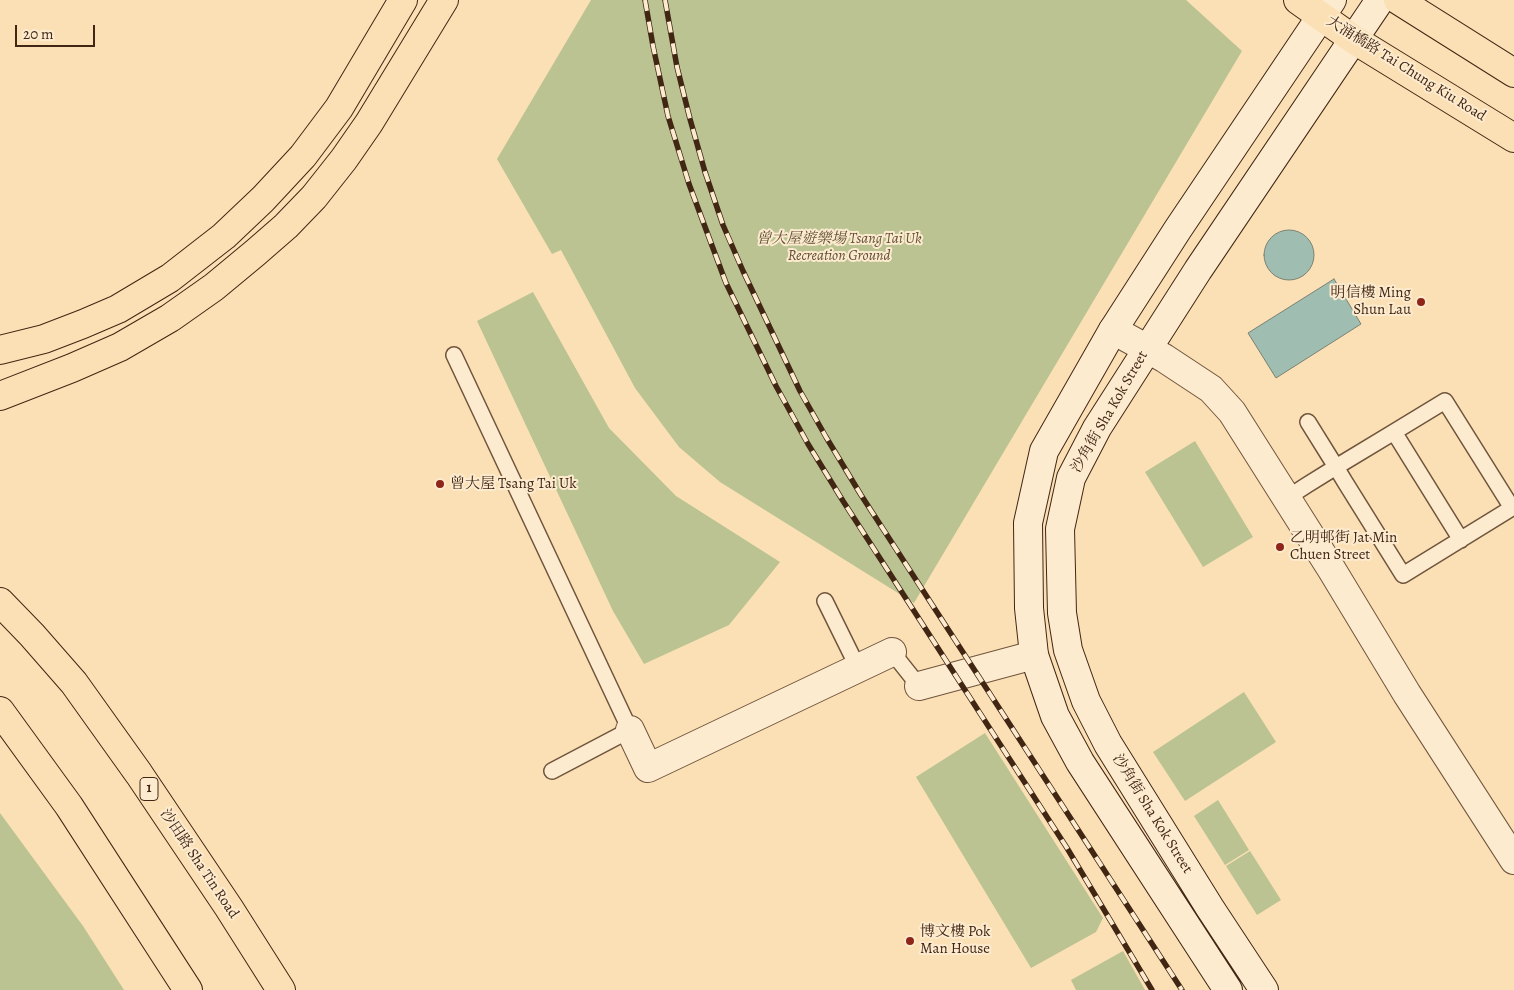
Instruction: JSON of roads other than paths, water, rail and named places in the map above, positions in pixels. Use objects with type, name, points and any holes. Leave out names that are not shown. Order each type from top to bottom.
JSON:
[{"type":"main road","points":[[0,350],[44,339],[118,309],[170,278],[224,236],[263,199],[308,149],[339,108],[403,0]]},
{"type":"main road","points":[[0,396],[120,347],[170,318],[214,287],[286,226],[314,196],[344,159],[369,123],[444,0]]},
{"type":"main road","name":"大涌橋路 Tai Chung Kiu Road","points":[[1298,0],[1327,8],[1353,40],[1435,88],[1514,138]]},
{"type":"main road","points":[[1397,1],[1514,73]]},
{"type":"main road","name":"沙角街 Sha Kok Street","points":[[1264,990],[1210,908],[1108,744],[1086,701],[1067,640],[1062,613],[1060,529],[1071,478],[1097,428],[1147,348],[1353,40],[1397,1]]},
{"type":"main road","name":"沙角街 Sha Kok Street","points":[[1228,990],[1080,762],[1055,716],[1034,655],[1029,608],[1028,523],[1044,451],[1113,330],[1178,229],[1327,8]]},
{"type":"main road","points":[[1113,330],[1147,348],[1211,389],[1232,412],[1407,694],[1514,860]]},
{"type":"main road","name":"沙田路 Sha Tin Road","points":[[0,602],[32,635],[74,684],[197,861],[281,990]]},
{"type":"main road","points":[[630,730],[648,768],[892,652]]},
{"type":"main road","points":[[919,686],[1034,655]]},
{"type":"main road","points":[[0,711],[70,806],[188,990]]},
{"type":"lane","points":[[454,355],[630,730],[552,771]]},
{"type":"lane","points":[[1287,498],[1336,467],[1445,401],[1512,508],[1403,575],[1336,467],[1308,422]]},
{"type":"lane","points":[[1394,432],[1461,540]]},
{"type":"lane","points":[[826,601],[858,668]]},
{"type":"lane","points":[[892,652],[919,686]]},
{"type":"railway","points":[[645,0],[668,116],[689,184],[726,283],[776,386],[808,444],[843,501],[1067,848],[1152,990]]},
{"type":"railway","points":[[665,0],[677,67],[690,119],[723,225],[800,391],[861,495],[1182,990]]},
{"type":"place","name":"明信樓 Ming Shun Lau","points":[[1421,302]]},
{"type":"place","name":"曾大屋 Tsang Tai Uk","points":[[440,484]]},
{"type":"place","name":"乙明邨街 Jat Min Chuen Street","points":[[1280,547]]},
{"type":"place","name":"博文樓 Pok Man House","points":[[910,941]]},
{"type":"park label","name":"曾大屋遊樂場 Tsang Tai Uk Recreation Ground","points":[[839,248]]}]
